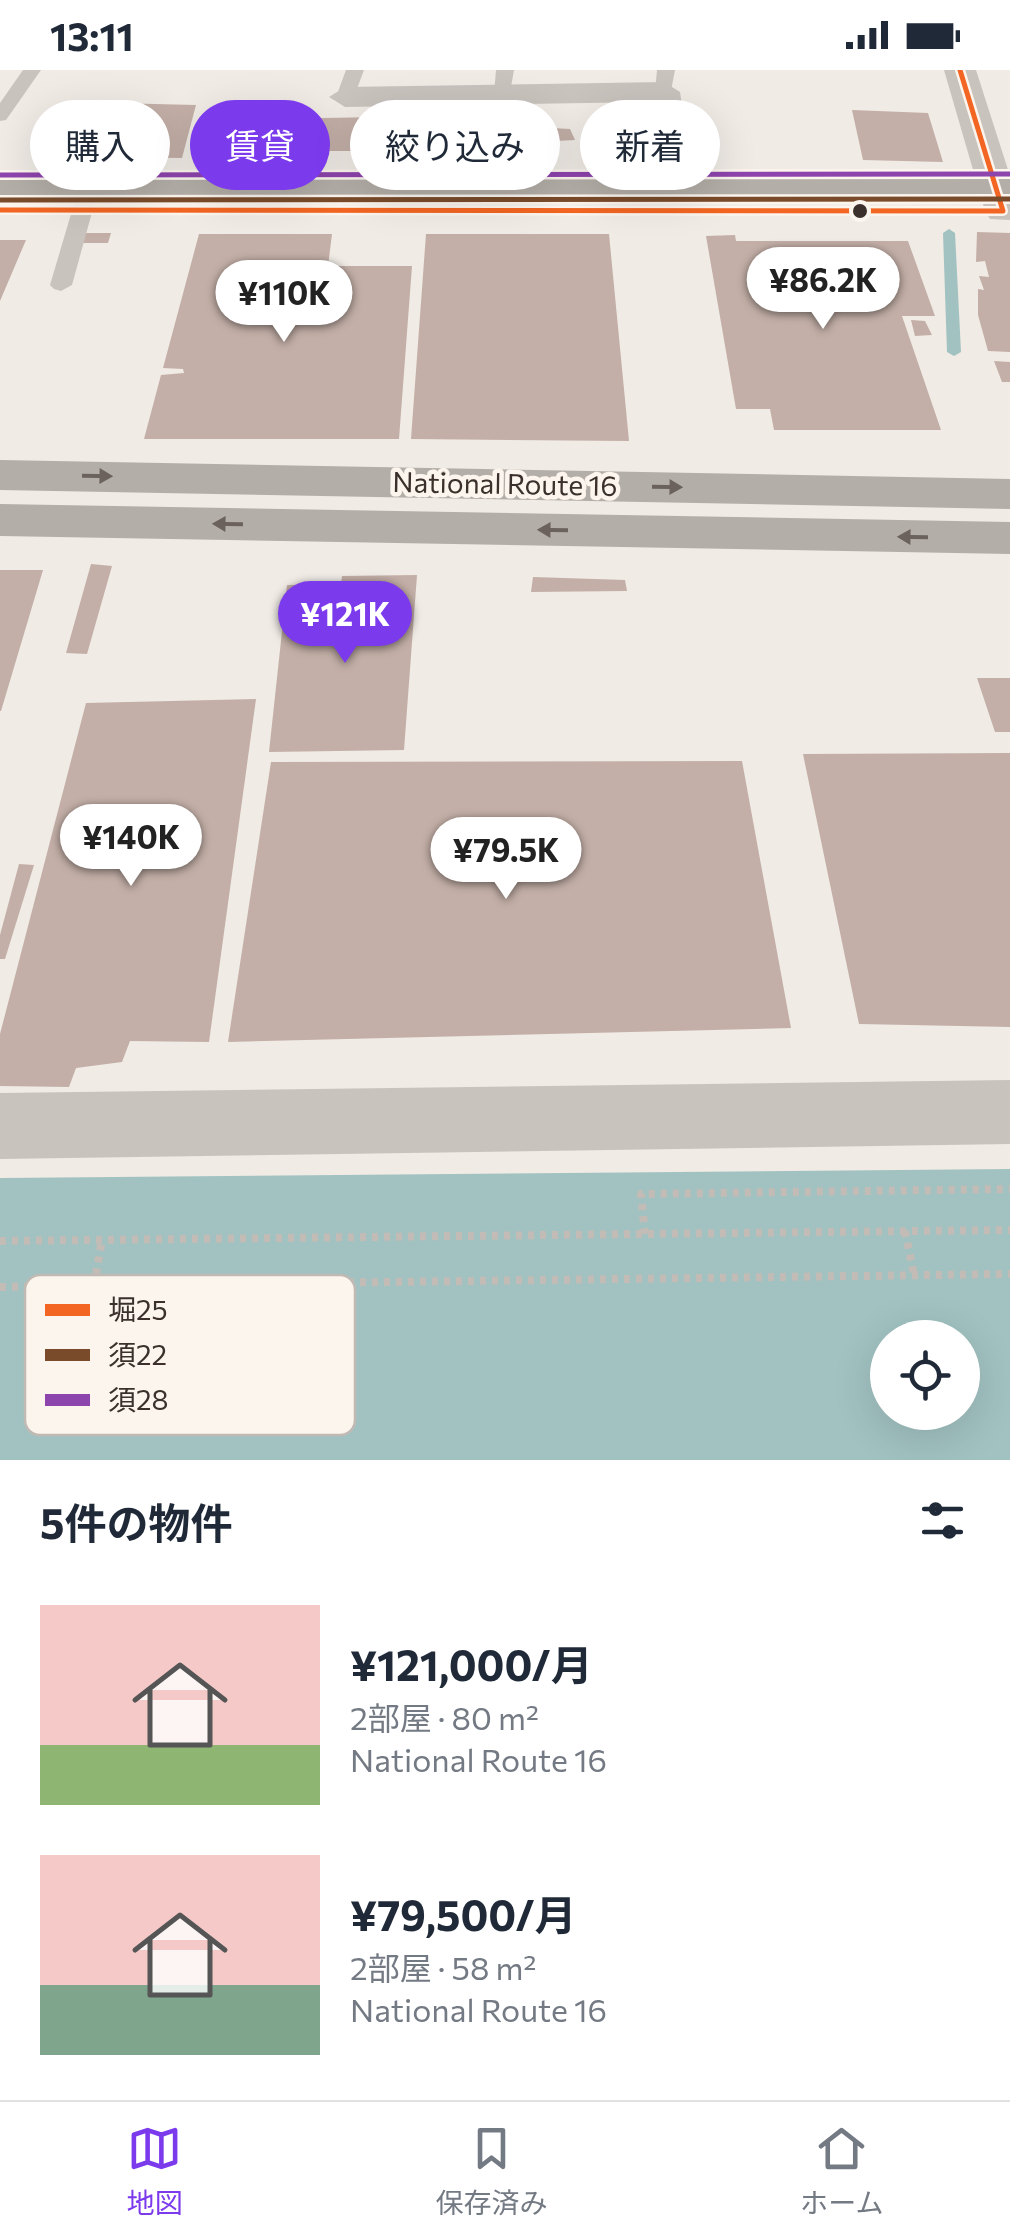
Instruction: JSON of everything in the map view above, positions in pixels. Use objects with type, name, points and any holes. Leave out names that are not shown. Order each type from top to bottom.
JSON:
[{"type":"highway","points":[[0,210],[86,198],[580,185]]},
{"type":"highway","points":[[720,185],[1005,198]]},
{"type":"highway","points":[[0,188],[86,198],[1005,198]]},
{"type":"highway","name":"National Route 16","points":[[0,474],[1004,496]]},
{"type":"highway","name":"National Route 16","points":[[0,520],[1010,538]]},
{"type":"street","points":[[960,70],[1005,198]]},
{"type":"street","points":[[350,83],[665,81]]},
{"type":"street","points":[[0,1126],[1010,1112]]},
{"type":"lane","points":[[0,116],[32,70]]},
{"type":"lane","points":[[61,285],[86,198]]},
{"type":"path","points":[[644,1234],[641,1194],[1010,1190]]},
{"type":"path","points":[[0,1241],[1010,1230]]},
{"type":"path","points":[[905,1231],[914,1275]]},
{"type":"path","points":[[96,1275],[102,1240]]},
{"type":"path","points":[[355,1282],[1010,1274]]},
{"type":"water","points":[[1010,1169],[1010,1460],[0,1460],[0,1178]]},
{"type":"building","points":[[170,104],[190,105],[190,128],[182,158],[170,158]]},
{"type":"building","points":[[852,110],[928,113],[943,162],[863,160]]},
{"type":"building","points":[[330,118],[350,118],[350,151],[330,151]]},
{"type":"building","points":[[560,128],[570,129],[575,140],[560,141]]},
{"type":"building","points":[[977,232],[1010,233],[1010,352],[988,351],[978,315],[978,289],[984,290],[979,276],[989,277],[985,261],[976,262]]},
{"type":"building","points":[[85,233],[111,233],[108,243],[80,243]]},
{"type":"building","points":[[199,234],[332,234],[328,266],[412,266],[399,439],[144,439],[161,375],[184,373],[183,369],[163,368]]},
{"type":"building","points":[[426,234],[609,234],[629,441],[411,439]]},
{"type":"building","points":[[735,235],[736,241],[908,241],[935,316],[902,316],[941,430],[774,430],[770,409],[736,409],[706,236]]},
{"type":"building","points":[[0,240],[26,240],[0,301]]},
{"type":"building","points":[[911,320],[925,321],[932,335],[915,336]]},
{"type":"building","points":[[994,361],[1010,362],[1010,382],[1002,382]]},
{"type":"building","points":[[91,564],[112,566],[87,654],[66,653]]},
{"type":"building","points":[[0,570],[43,570],[1,711],[0,711]]},
{"type":"building","points":[[417,575],[404,750],[269,752],[287,585],[341,584],[342,576]]},
{"type":"building","points":[[533,577],[625,580],[627,591],[531,592]]},
{"type":"building","points":[[977,678],[1010,678],[1010,732],[995,732]]},
{"type":"building","points":[[256,699],[209,1042],[130,1041],[122,1062],[76,1068],[69,1087],[0,1086],[0,1034],[86,703]]},
{"type":"building","points":[[1010,753],[1010,1027],[859,1024],[803,754]]},
{"type":"building","points":[[742,761],[791,1028],[228,1042],[271,762]]},
{"type":"building","points":[[19,864],[34,865],[5,959],[0,959],[0,935]]},
{"type":"waterway","points":[[949,233],[954,352]]},
{"type":"transit line","name":"堀25","points":[[0,210],[1003,211],[960,70]]},
{"type":"transit line","name":"須28","points":[[0,175],[1010,174]]},
{"type":"transit line","name":"須22","points":[[0,200],[1010,199]]}]
